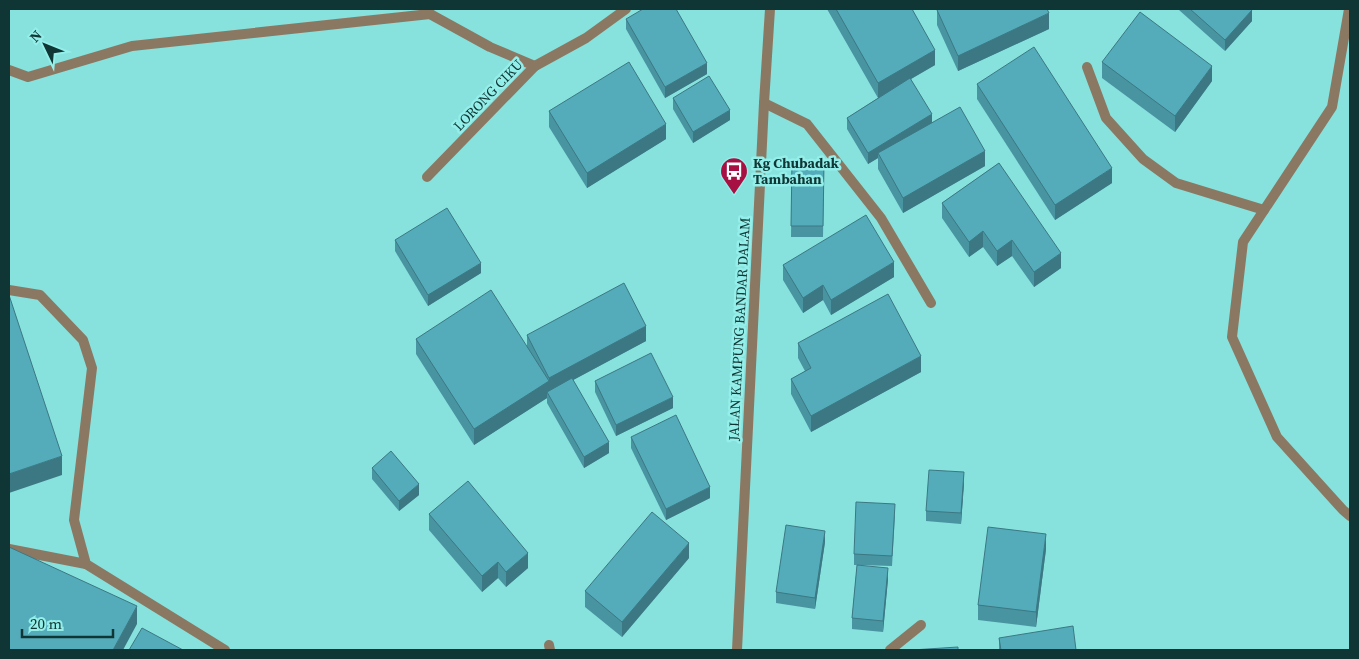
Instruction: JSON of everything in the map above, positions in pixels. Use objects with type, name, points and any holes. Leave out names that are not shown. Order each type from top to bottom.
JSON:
[{"type":"street","name":"LORONG CIKU","points":[[427,177],[535,66],[586,38],[626,9]]},
{"type":"street","name":"JALAN KAMPUNG BANDAR DALAM","points":[[738,650],[770,9]]},
{"type":"street","points":[[1349,9],[1332,107],[1243,242],[1232,337],[1277,437],[1350,516]]},
{"type":"street","points":[[9,70],[28,77],[132,46],[430,12],[490,47],[535,66]]},
{"type":"street","points":[[1087,67],[1106,118],[1143,160],[1176,182],[1264,210]]},
{"type":"street","points":[[764,103],[807,124],[881,218],[931,303]]},
{"type":"street","points":[[9,290],[40,295],[83,340],[92,368],[74,520],[86,564]]},
{"type":"street","points":[[9,549],[86,564],[225,650]]},
{"type":"street","points":[[890,650],[921,625]]},
{"type":"building","points":[[643,9],[676,9],[707,63],[665,87],[626,19]]},
{"type":"building","points":[[836,9],[912,9],[935,50],[878,83]]},
{"type":"building","points":[[1047,9],[1049,13],[958,56],[937,10]]},
{"type":"building","points":[[1190,9],[1251,9],[1252,10],[1225,40]]},
{"type":"building","points":[[1140,12],[1212,66],[1175,116],[1102,62]]},
{"type":"building","points":[[1034,47],[1112,168],[1055,205],[977,84]]},
{"type":"building","points":[[629,62],[666,124],[587,173],[549,111]]},
{"type":"building","points":[[709,76],[730,110],[693,132],[673,98]]},
{"type":"building","points":[[910,78],[932,114],[868,153],[847,118]]},
{"type":"building","points":[[960,107],[985,151],[903,198],[878,153]]},
{"type":"building","points":[[792,161],[824,162],[823,226],[791,226]]},
{"type":"building","points":[[999,163],[1061,253],[1034,272],[1012,240],[997,251],[983,231],[969,242],[942,203]]},
{"type":"building","points":[[447,208],[481,263],[428,295],[395,240]]},
{"type":"building","points":[[866,215],[894,262],[831,300],[823,285],[803,298],[783,265]]},
{"type":"building","points":[[624,283],[646,326],[549,378],[527,335]]},
{"type":"building","points":[[491,290],[549,381],[474,429],[416,339]]},
{"type":"building","points":[[888,294],[921,356],[811,416],[791,379],[811,368],[798,343]]},
{"type":"building","points":[[9,295],[62,456],[9,474]]},
{"type":"building","points":[[651,353],[673,397],[616,425],[595,381]]},
{"type":"building","points":[[572,378],[609,442],[584,457],[547,392]]},
{"type":"building","points":[[676,415],[710,487],[666,509],[631,437]]},
{"type":"building","points":[[391,451],[419,484],[399,501],[372,468]]},
{"type":"building","points":[[929,470],[964,472],[961,513],[926,511]]},
{"type":"building","points":[[468,481],[528,553],[506,572],[498,562],[482,576],[429,514]]},
{"type":"building","points":[[856,502],[895,504],[892,556],[854,554]]},
{"type":"building","points":[[652,512],[689,543],[622,622],[585,591]]},
{"type":"building","points":[[786,525],[825,531],[815,598],[776,592]]},
{"type":"building","points":[[988,527],[1046,534],[1036,612],[978,605]]},
{"type":"building","points":[[9,547],[137,606],[113,650],[9,650]]},
{"type":"building","points":[[857,565],[888,568],[883,621],[852,618]]},
{"type":"building","points":[[1073,626],[1076,650],[1001,650],[999,638]]},
{"type":"building","points":[[142,628],[183,650],[129,650]]},
{"type":"building","points":[[958,647],[958,650],[912,650]]},
{"type":"place","name":"Kg Chubadak Tambahan","points":[[734,195]]}]
